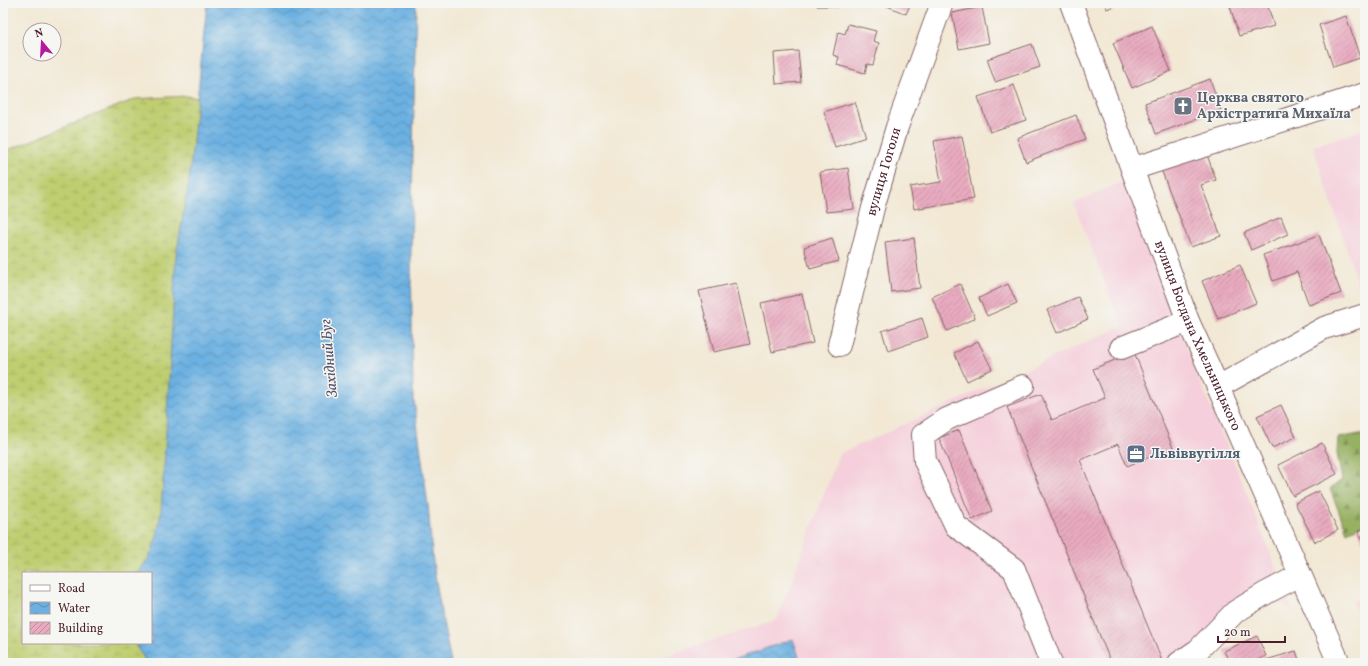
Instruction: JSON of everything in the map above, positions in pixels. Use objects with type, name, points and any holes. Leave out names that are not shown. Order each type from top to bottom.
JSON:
[{"type":"street","name":"вулиця Гоголя","points":[[839,345],[873,208],[897,127],[942,3]]},
{"type":"street","name":"вулиця Богдана Хмельницького","points":[[1071,3],[1188,321],[1338,663]]},
{"type":"street","points":[[1132,169],[1365,94]]},
{"type":"street","points":[[1218,387],[1324,328],[1365,315]]},
{"type":"street","points":[[1121,348],[1188,321]]},
{"type":"street","points":[[1023,386],[947,419],[923,435],[925,460],[956,526],[1014,570],[1051,663]]},
{"type":"street","points":[[1178,663],[1198,650],[1235,612],[1266,593],[1300,576]]},
{"type":"shaded area","points":[[1365,129],[1365,306],[1313,146]]},
{"type":"shaded area","points":[[1124,180],[1200,382],[1251,503],[1292,609],[1274,600],[1235,617],[1200,663],[642,663],[777,620],[839,454],[1122,326],[1074,204]]},
{"type":"shaded area","points":[[1365,597],[1365,627],[1352,602]]},
{"type":"green space","points":[[187,96],[210,100],[194,330],[151,572],[22,572],[22,644],[152,643],[208,663],[3,663],[3,152],[135,99]]},
{"type":"green space","points":[[1365,433],[1365,524],[1347,532],[1330,489],[1342,480],[1337,453],[1338,438]]},
{"type":"water","name":"Західний Буг","points":[[207,3],[416,3],[411,252],[413,393],[428,505],[433,563],[451,663],[147,663],[135,644],[152,644],[152,572],[139,572],[150,556],[157,536],[161,511],[176,256],[189,181]]},
{"type":"water","points":[[793,639],[801,663],[724,663]]},
{"type":"building","points":[[817,3],[839,3],[839,6],[817,6]]},
{"type":"building","points":[[880,3],[911,3],[906,14]]},
{"type":"building","points":[[1104,3],[1120,3],[1107,9]]},
{"type":"building","points":[[1229,3],[1267,3],[1274,26],[1239,36]]},
{"type":"building","points":[[982,7],[989,43],[959,49],[952,13]]},
{"type":"building","points":[[1346,16],[1360,58],[1333,67],[1319,25]]},
{"type":"building","points":[[848,24],[876,31],[873,41],[879,43],[873,65],[867,64],[865,73],[837,65],[839,57],[833,55],[838,32],[845,34]]},
{"type":"building","points":[[1152,26],[1171,71],[1132,88],[1113,43]]},
{"type":"building","points":[[1032,44],[1040,67],[995,82],[987,59]]},
{"type":"building","points":[[798,51],[801,82],[776,84],[774,53]]},
{"type":"building","name":"Церква святого Архістратига Михаїла","points":[[1210,79],[1221,110],[1156,134],[1145,103]]},
{"type":"building","points":[[1014,85],[1026,120],[990,132],[978,97]]},
{"type":"building","points":[[855,102],[866,137],[835,147],[824,112]]},
{"type":"building","points":[[1076,115],[1085,139],[1026,162],[1017,138]]},
{"type":"building","points":[[962,136],[974,199],[914,209],[910,187],[941,182],[934,141]]},
{"type":"building","points":[[1206,152],[1216,180],[1201,185],[1221,236],[1191,247],[1161,169]]},
{"type":"building","points":[[848,168],[854,209],[826,212],[820,172]]},
{"type":"building","points":[[1281,217],[1288,234],[1251,250],[1244,233]]},
{"type":"building","points":[[1319,235],[1341,293],[1309,305],[1297,272],[1273,281],[1263,255]]},
{"type":"building","points":[[832,238],[839,261],[810,269],[804,247]]},
{"type":"building","points":[[914,238],[920,288],[891,292],[885,242]]},
{"type":"building","points":[[1240,265],[1256,303],[1218,319],[1202,281]]},
{"type":"building","points":[[736,283],[750,344],[714,352],[699,291]]},
{"type":"building","points":[[960,284],[975,318],[947,331],[932,297]]},
{"type":"building","points":[[1008,284],[1017,303],[987,316],[979,298]]},
{"type":"building","points":[[802,294],[813,343],[772,352],[761,303]]},
{"type":"building","points":[[1078,297],[1088,319],[1057,333],[1047,310]]},
{"type":"building","points":[[922,318],[928,337],[888,351],[882,331]]},
{"type":"building","points":[[978,341],[992,369],[967,381],[954,353]]},
{"type":"building","points":[[1134,352],[1173,448],[1127,466],[1118,444],[1080,460],[1162,661],[1158,663],[1111,663],[1007,407],[1041,394],[1052,420],[1105,398],[1093,369]]},
{"type":"building","points":[[1281,405],[1296,437],[1272,448],[1257,416]]},
{"type":"building","points":[[959,430],[992,511],[972,520],[939,438]]},
{"type":"building","points":[[1322,443],[1337,474],[1293,496],[1278,465]]},
{"type":"building","points":[[1319,491],[1338,530],[1315,542],[1295,503]]},
{"type":"building","points":[[1365,528],[1365,545],[1358,531]]},
{"type":"building","points":[[1257,636],[1266,656],[1251,663],[1230,663],[1224,651]]},
{"type":"building","points":[[1296,651],[1300,663],[1267,663],[1266,660]]},
{"type":"place","name":"Церква святого Архістратига Михаїла","points":[[1183,106]]},
{"type":"place","name":"Львіввугілля","points":[[1136,454]]}]
